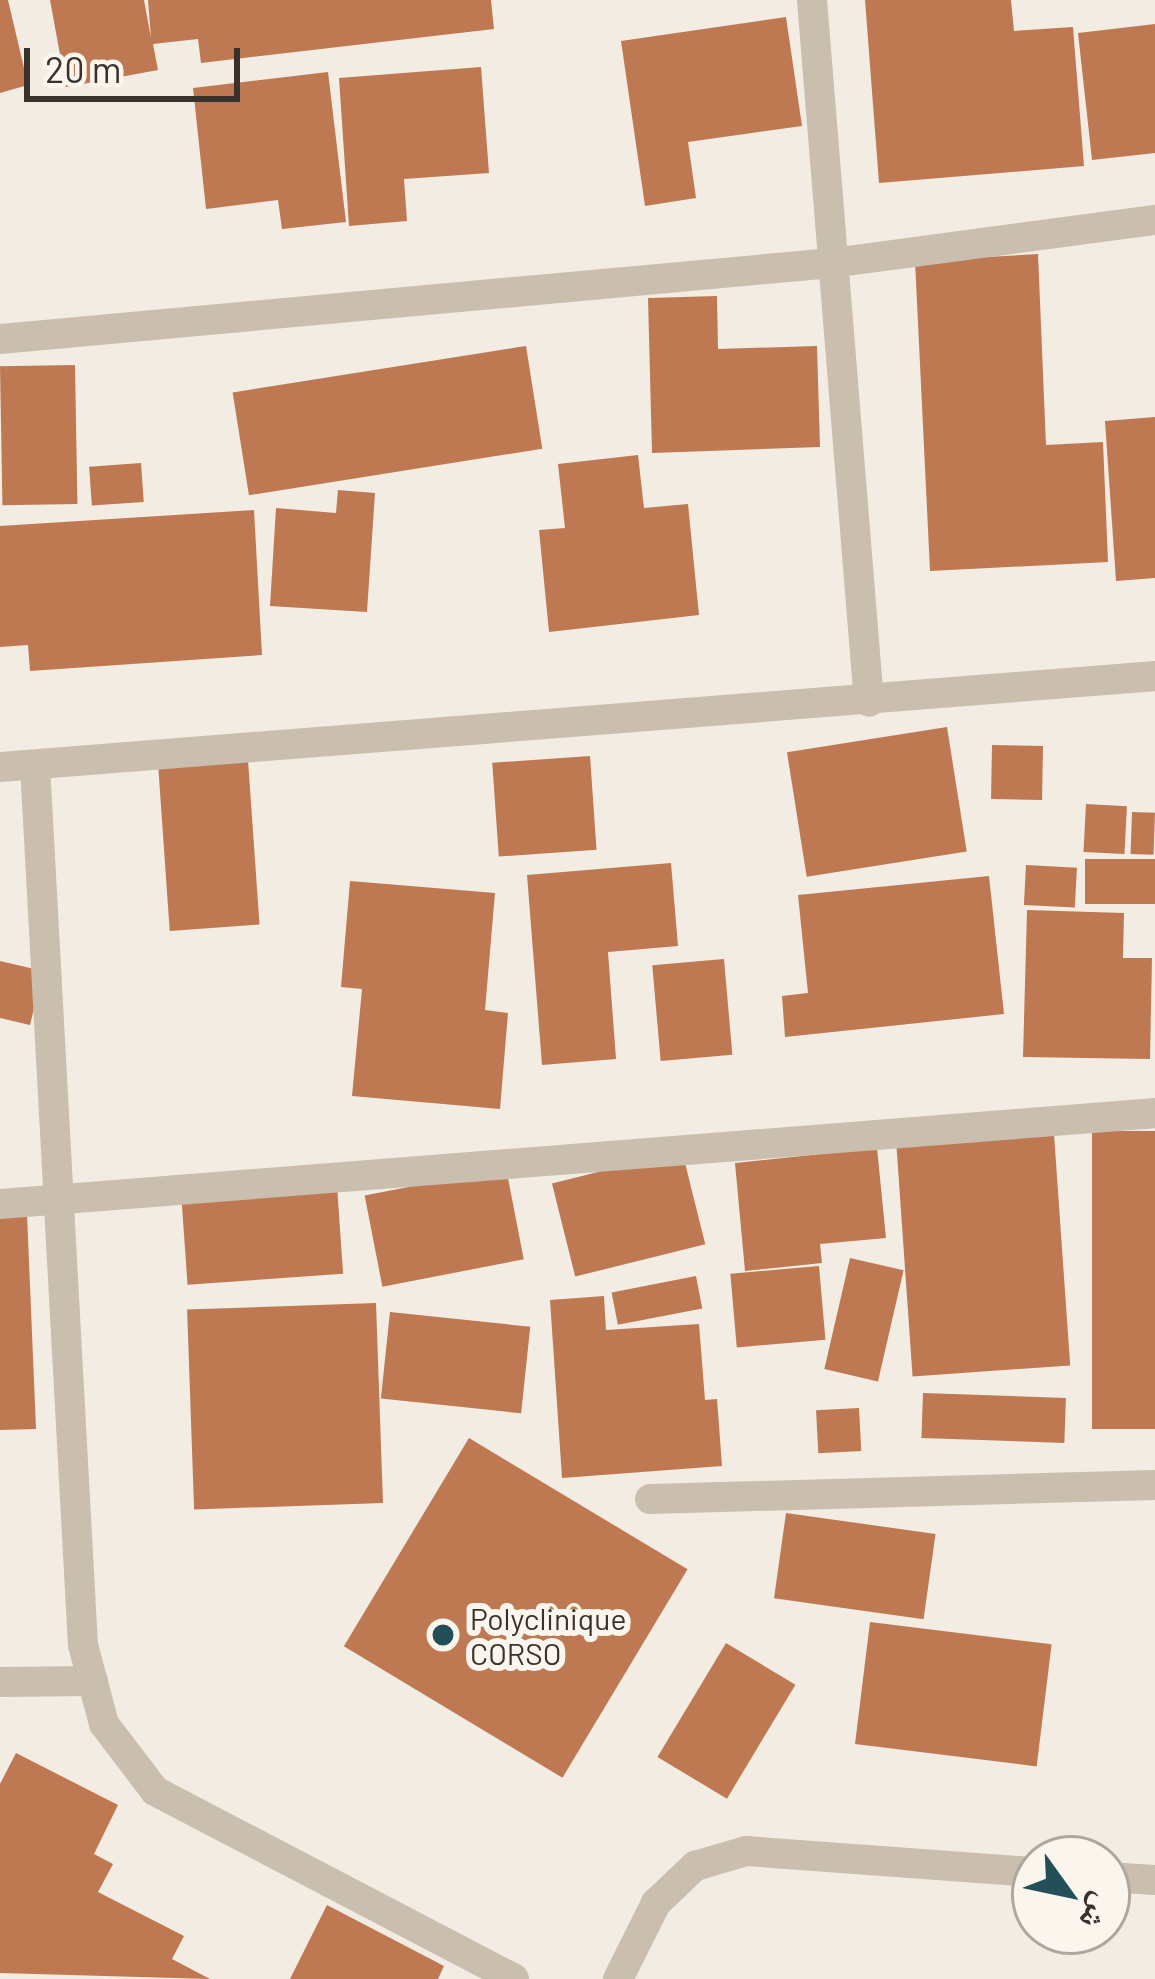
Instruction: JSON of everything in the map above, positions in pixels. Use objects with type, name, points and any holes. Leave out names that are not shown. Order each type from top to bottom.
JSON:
[{"type":"street","points":[[812,0],[869,702]]},
{"type":"street","points":[[0,339],[832,263],[1155,220]]},
{"type":"street","points":[[0,767],[1155,676]]},
{"type":"street","points":[[35,765],[83,1645],[104,1724],[155,1791],[514,1979]]},
{"type":"street","points":[[0,1204],[1155,1113]]},
{"type":"street","points":[[650,1499],[1155,1485]]},
{"type":"street","points":[[0,1682],[93,1682]]},
{"type":"street","points":[[618,1979],[656,1903],[695,1866],[746,1851],[1011,1870]]},
{"type":"building","points":[[0,0],[8,0],[28,85],[0,93]]},
{"type":"building","points":[[50,0],[144,0],[151,38],[148,0],[491,0],[494,29],[201,63],[198,39],[153,44],[158,70],[66,87]]},
{"type":"building","points":[[865,0],[1011,0],[1014,31],[1073,27],[1084,166],[879,183]]},
{"type":"building","points":[[786,17],[802,126],[688,142],[696,198],[645,206],[621,41]]},
{"type":"building","points":[[1155,24],[1155,153],[1092,160],[1078,33]]},
{"type":"building","points":[[481,67],[489,173],[404,179],[407,221],[349,226],[339,78]]},
{"type":"building","points":[[328,72],[346,222],[282,229],[278,200],[206,209],[193,88]]},
{"type":"building","points":[[1038,254],[1046,445],[1103,442],[1108,562],[930,571],[915,261]]},
{"type":"building","points":[[717,296],[718,349],[817,346],[820,447],[652,453],[648,298]]},
{"type":"building","points":[[526,346],[542,449],[249,495],[233,392]]},
{"type":"building","points":[[75,365],[77,504],[2,505],[0,366]]},
{"type":"building","points":[[1155,417],[1155,578],[1116,581],[1105,421]]},
{"type":"building","points":[[638,455],[644,508],[688,504],[699,615],[549,632],[539,530],[565,528],[558,464]]},
{"type":"building","points":[[141,463],[144,502],[92,506],[89,467]]},
{"type":"building","points":[[338,490],[375,493],[367,612],[270,606],[276,508],[336,513]]},
{"type":"building","points":[[254,510],[262,655],[30,671],[28,645],[0,647],[0,526]]},
{"type":"building","points":[[947,727],[967,851],[807,877],[787,752]]},
{"type":"building","points":[[992,745],[1043,746],[1042,800],[991,799]]},
{"type":"building","points":[[590,756],[597,850],[499,857],[492,763]]},
{"type":"building","points":[[248,760],[260,925],[170,931],[158,766]]},
{"type":"building","points":[[1086,804],[1127,806],[1124,854],[1083,852]]},
{"type":"building","points":[[1132,812],[1155,813],[1154,855],[1131,854]]},
{"type":"building","points":[[1085,859],[1155,859],[1155,904],[1085,904]]},
{"type":"building","points":[[671,863],[678,946],[608,952],[616,1059],[542,1065],[527,875]]},
{"type":"building","points":[[1026,865],[1077,868],[1075,908],[1024,905]]},
{"type":"building","points":[[989,876],[1004,1014],[785,1037],[782,996],[808,993],[798,895]]},
{"type":"building","points":[[350,881],[495,893],[485,1010],[508,1013],[500,1109],[352,1096],[362,989],[341,987]]},
{"type":"building","points":[[1027,910],[1124,913],[1123,958],[1152,958],[1150,1059],[1023,1057]]},
{"type":"building","points":[[724,959],[732,1055],[661,1061],[652,965]]},
{"type":"building","points":[[0,961],[43,971],[30,1025],[0,1018]]},
{"type":"building","points":[[1092,1131],[1155,1131],[1155,1429],[1092,1429]]},
{"type":"building","points":[[1054,1134],[1070,1365],[913,1376],[896,1145]]},
{"type":"building","points":[[877,1148],[886,1238],[820,1244],[822,1263],[745,1271],[735,1163]]},
{"type":"building","points":[[682,1151],[705,1244],[575,1277],[552,1183]]},
{"type":"building","points":[[506,1168],[524,1259],[382,1287],[365,1195]]},
{"type":"building","points":[[337,1186],[343,1274],[188,1285],[181,1197]]},
{"type":"building","points":[[27,1214],[36,1429],[0,1430],[0,1215]]},
{"type":"building","points":[[850,1258],[904,1270],[878,1381],[824,1369]]},
{"type":"building","points":[[819,1266],[825,1340],[737,1347],[730,1274]]},
{"type":"building","points":[[696,1276],[702,1308],[618,1325],[612,1292]]},
{"type":"building","points":[[604,1296],[606,1330],[699,1324],[705,1400],[717,1399],[722,1466],[562,1478],[550,1300]]},
{"type":"building","points":[[376,1303],[383,1503],[194,1509],[187,1310]]},
{"type":"building","points":[[390,1312],[530,1327],[521,1413],[381,1399]]},
{"type":"building","points":[[923,1393],[1066,1398],[1064,1443],[921,1438]]},
{"type":"building","points":[[859,1408],[861,1451],[818,1453],[816,1410]]},
{"type":"building","points":[[469,1438],[688,1569],[562,1778],[344,1646]]},
{"type":"building","points":[[786,1513],[936,1534],[924,1619],[774,1598]]},
{"type":"building","points":[[870,1622],[1052,1644],[1037,1766],[855,1744]]},
{"type":"building","points":[[726,1643],[795,1685],[727,1799],[657,1757]]},
{"type":"building","points":[[16,1753],[118,1805],[94,1854],[113,1864],[98,1892],[184,1936],[172,1959],[210,1979],[0,1973],[0,1784]]},
{"type":"building","points":[[327,1905],[444,1966],[438,1979],[290,1979]]},
{"type":"place","name":"Polyclinique CORSO","points":[[443,1635]]}]
